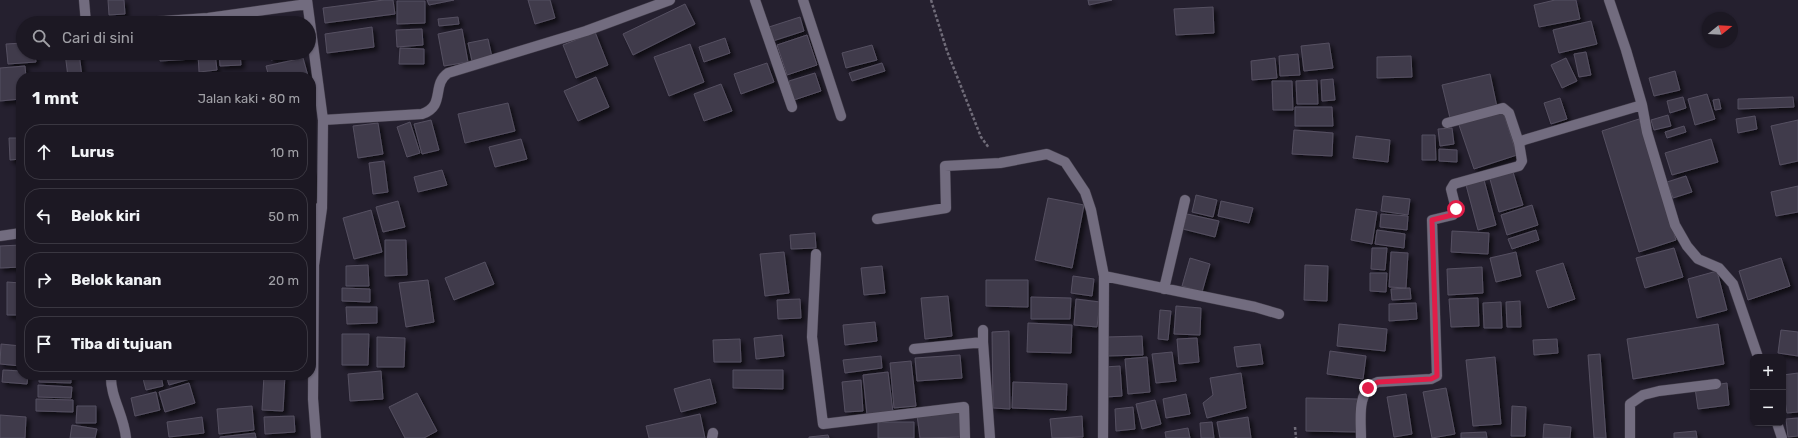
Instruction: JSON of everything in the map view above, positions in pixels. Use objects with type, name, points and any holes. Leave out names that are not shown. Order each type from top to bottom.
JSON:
[{"type":"street","points":[[84,0],[85,16]]},
{"type":"street","points":[[323,120],[422,114],[428,112],[438,99],[439,83],[442,77],[448,73],[586,31],[659,2],[670,0]]},
{"type":"street","points":[[755,0],[792,107]]},
{"type":"street","points":[[802,0],[841,116]]},
{"type":"street","points":[[1609,0],[1642,105],[1647,132],[1676,225],[1687,246],[1698,259],[1719,268],[1733,284],[1757,354]]},
{"type":"street","points":[[220,16],[307,2],[309,16]]},
{"type":"street","points":[[315,60],[323,120],[322,208],[316,242]]},
{"type":"street","points":[[1519,143],[1524,140],[1642,105]]},
{"type":"street","points":[[1361,438],[1361,408],[1363,396],[1372,384],[1378,382],[1431,379],[1437,376],[1432,220],[1452,215],[1456,209],[1451,189],[1454,184],[1519,166],[1522,161],[1519,143],[1509,113],[1503,108],[1447,122]]},
{"type":"street","points":[[877,219],[946,208],[945,166],[1000,163],[1047,154],[1065,162],[1085,192],[1091,210],[1104,276],[1103,438]]},
{"type":"street","points":[[1164,289],[1185,200]]},
{"type":"street","points":[[316,209],[322,208]]},
{"type":"street","points":[[0,236],[16,234]]},
{"type":"street","points":[[816,254],[812,337],[823,424],[964,407],[965,438]]},
{"type":"street","points":[[1104,276],[1255,307],[1279,314]]},
{"type":"street","points":[[983,330],[990,438]]},
{"type":"street","points":[[914,349],[983,342]]},
{"type":"street","points":[[110,380],[111,390],[120,410],[126,438]]},
{"type":"street","points":[[313,380],[316,438]]},
{"type":"street","points":[[1630,438],[1630,404],[1643,395],[1716,384]]},
{"type":"street","points":[[1778,426],[1782,438]]},
{"type":"path","points":[[931,0],[947,52],[981,138],[1000,163]]},
{"type":"path","points":[[1295,427],[1296,438]]},
{"type":"building","points":[[108,0],[124,0],[125,14],[109,15]]},
{"type":"building","points":[[393,0],[395,14],[325,23],[323,8]]},
{"type":"building","points":[[427,0],[454,0],[429,5]]},
{"type":"building","points":[[528,0],[550,0],[555,18],[535,24]]},
{"type":"building","points":[[1088,0],[1112,0],[1089,5]]},
{"type":"building","points":[[1555,0],[1576,0],[1580,19],[1539,27],[1534,5]]},
{"type":"building","points":[[397,1],[425,1],[425,23],[397,24]]},
{"type":"building","points":[[685,4],[695,24],[633,55],[623,34]]},
{"type":"building","points":[[1213,7],[1214,33],[1176,35],[1174,9]]},
{"type":"building","points":[[458,17],[459,24],[439,26],[438,19]]},
{"type":"building","points":[[800,17],[804,31],[773,41],[769,27]]},
{"type":"building","points":[[1591,21],[1597,44],[1559,53],[1553,30]]},
{"type":"building","points":[[372,27],[374,47],[327,53],[325,34]]},
{"type":"building","points":[[422,29],[423,45],[397,47],[396,30]]},
{"type":"building","points":[[462,29],[468,62],[444,66],[438,34]]},
{"type":"building","points":[[595,32],[608,65],[576,78],[563,45]]},
{"type":"building","points":[[807,35],[817,65],[787,75],[777,45]]},
{"type":"building","points":[[725,38],[730,53],[704,62],[699,47]]},
{"type":"building","points":[[488,39],[492,57],[472,61],[468,43]]},
{"type":"building","points":[[16,43],[16,60],[36,60],[36,62],[8,64],[6,44]]},
{"type":"building","points":[[1329,43],[1333,68],[1304,71],[1301,46]]},
{"type":"building","points":[[690,44],[704,82],[669,96],[654,57]]},
{"type":"building","points":[[872,45],[877,60],[846,68],[842,53]]},
{"type":"building","points":[[400,48],[424,49],[424,64],[399,64]]},
{"type":"building","points":[[1586,52],[1591,75],[1579,77],[1574,54]]},
{"type":"building","points":[[1298,54],[1300,75],[1280,76],[1279,56]]},
{"type":"building","points":[[1411,56],[1412,77],[1377,78],[1377,57]]},
{"type":"building","points":[[1275,58],[1277,78],[1252,80],[1251,61]]},
{"type":"building","points":[[1566,58],[1577,81],[1562,88],[1551,65]]},
{"type":"building","points":[[66,60],[80,60],[81,72],[67,72]]},
{"type":"building","points":[[198,60],[216,60],[217,70],[199,72]]},
{"type":"building","points":[[220,60],[241,60],[241,65],[220,66]]},
{"type":"building","points":[[294,60],[304,60],[307,72],[268,72],[266,66]]},
{"type":"building","points":[[767,63],[774,82],[741,94],[734,74]]},
{"type":"building","points":[[882,63],[885,71],[852,81],[849,73]]},
{"type":"building","points":[[25,66],[26,72],[16,72],[16,99],[0,101],[0,68]]},
{"type":"building","points":[[1675,71],[1680,90],[1654,96],[1649,78]]},
{"type":"building","points":[[815,73],[821,91],[794,100],[789,81]]},
{"type":"building","points":[[1490,74],[1497,107],[1450,118],[1442,85]]},
{"type":"building","points":[[596,77],[609,107],[578,121],[564,91]]},
{"type":"building","points":[[1333,79],[1335,100],[1322,101],[1321,80]]},
{"type":"building","points":[[1317,80],[1318,104],[1297,104],[1296,81]]},
{"type":"building","points":[[1272,81],[1292,81],[1293,110],[1273,110]]},
{"type":"building","points":[[721,84],[732,111],[704,121],[694,94]]},
{"type":"building","points":[[1707,94],[1715,119],[1695,125],[1688,99]]},
{"type":"building","points":[[1683,97],[1686,108],[1670,113],[1667,101]]},
{"type":"building","points":[[1793,97],[1794,107],[1738,109],[1738,99]]},
{"type":"building","points":[[1560,98],[1567,119],[1551,124],[1544,103]]},
{"type":"building","points":[[1719,99],[1721,109],[1715,110],[1713,100]]},
{"type":"building","points":[[508,103],[515,131],[465,143],[458,114]]},
{"type":"building","points":[[1295,107],[1332,107],[1333,126],[1295,126]]},
{"type":"building","points":[[1503,111],[1517,155],[1474,169],[1459,125]]},
{"type":"building","points":[[1668,115],[1671,126],[1654,130],[1651,120]]},
{"type":"building","points":[[1755,116],[1757,129],[1738,133],[1736,119]]},
{"type":"building","points":[[1639,119],[1676,240],[1639,252],[1602,131]]},
{"type":"building","points":[[431,120],[439,150],[422,154],[414,124]]},
{"type":"building","points":[[1798,120],[1798,161],[1780,165],[1771,126]]},
{"type":"building","points":[[410,122],[420,153],[407,157],[397,127]]},
{"type":"building","points":[[378,123],[383,154],[358,158],[353,126]]},
{"type":"building","points":[[1684,126],[1686,132],[1667,138],[1665,132]]},
{"type":"building","points":[[1452,128],[1454,144],[1440,146],[1438,129]]},
{"type":"building","points":[[1294,130],[1333,133],[1332,156],[1292,154]]},
{"type":"building","points":[[1422,135],[1435,135],[1436,160],[1422,160]]},
{"type":"building","points":[[1356,136],[1390,140],[1388,162],[1353,158]]},
{"type":"building","points":[[9,138],[16,138],[16,159],[10,160]]},
{"type":"building","points":[[521,139],[527,159],[495,167],[489,147]]},
{"type":"building","points":[[1711,139],[1718,162],[1672,175],[1665,153]]},
{"type":"building","points":[[1439,149],[1457,150],[1457,162],[1439,161]]},
{"type":"building","points":[[384,161],[388,192],[373,194],[369,163]]},
{"type":"building","points":[[442,170],[447,185],[418,192],[414,177]]},
{"type":"building","points":[[1513,172],[1523,205],[1499,212],[1490,179]]},
{"type":"building","points":[[1686,176],[1692,192],[1673,198],[1667,182]]},
{"type":"building","points":[[1484,180],[1496,225],[1478,230],[1466,185]]},
{"type":"building","points":[[1798,186],[1798,212],[1776,216],[1771,192]]},
{"type":"building","points":[[1196,195],[1217,200],[1213,217],[1192,212]]},
{"type":"building","points":[[1383,196],[1410,199],[1408,215],[1381,211]]},
{"type":"building","points":[[1048,198],[1084,205],[1072,268],[1035,260]]},
{"type":"building","points":[[398,201],[405,227],[383,232],[376,207]]},
{"type":"building","points":[[1221,201],[1253,208],[1249,223],[1218,216]]},
{"type":"building","points":[[1532,205],[1538,225],[1507,235],[1501,215]]},
{"type":"building","points":[[1356,209],[1377,212],[1372,244],[1351,240]]},
{"type":"building","points":[[371,210],[382,252],[354,259],[343,218]]},
{"type":"building","points":[[1187,214],[1219,221],[1215,237],[1183,229]]},
{"type":"building","points":[[1381,214],[1408,216],[1407,230],[1380,227]]},
{"type":"building","points":[[1377,230],[1405,234],[1404,248],[1375,244]]},
{"type":"building","points":[[1536,230],[1539,240],[1512,249],[1508,239]]},
{"type":"building","points":[[1452,231],[1489,233],[1488,254],[1451,252]]},
{"type":"building","points":[[815,233],[816,248],[791,249],[790,235]]},
{"type":"building","points":[[385,240],[406,240],[407,275],[385,276]]},
{"type":"building","points":[[16,245],[16,267],[0,268],[0,246]]},
{"type":"building","points":[[1372,248],[1387,248],[1385,270],[1371,269]]},
{"type":"building","points":[[1674,248],[1683,277],[1645,288],[1636,258]]},
{"type":"building","points":[[784,252],[789,293],[765,296],[760,254]]},
{"type":"building","points":[[1391,252],[1408,253],[1406,288],[1389,287]]},
{"type":"building","points":[[1516,252],[1521,276],[1496,282],[1490,258]]},
{"type":"building","points":[[1190,258],[1210,264],[1202,292],[1182,286]]},
{"type":"building","points":[[1781,258],[1790,286],[1748,300],[1739,271]]},
{"type":"building","points":[[485,262],[494,284],[454,300],[445,278]]},
{"type":"building","points":[[1563,263],[1575,299],[1548,308],[1536,271]]},
{"type":"building","points":[[368,265],[369,286],[346,286],[346,266]]},
{"type":"building","points":[[1305,265],[1328,266],[1327,301],[1304,300]]},
{"type":"building","points":[[882,266],[885,293],[864,295],[861,268]]},
{"type":"building","points":[[1482,267],[1483,293],[1448,295],[1447,269]]},
{"type":"building","points":[[1717,271],[1727,310],[1697,318],[1688,279]]},
{"type":"building","points":[[1370,273],[1387,273],[1386,292],[1370,291]]},
{"type":"building","points":[[1073,276],[1094,279],[1092,296],[1071,293]]},
{"type":"building","points":[[428,280],[434,322],[406,327],[399,283]]},
{"type":"building","points":[[986,280],[1028,280],[1028,307],[986,306]]},
{"type":"building","points":[[7,282],[16,283],[16,315],[7,315]]},
{"type":"building","points":[[342,288],[370,289],[370,302],[342,301]]},
{"type":"building","points":[[1410,288],[1411,299],[1392,300],[1391,289]]},
{"type":"building","points":[[948,296],[952,336],[925,339],[921,298]]},
{"type":"building","points":[[1031,297],[1071,298],[1070,319],[1031,319]]},
{"type":"building","points":[[1478,298],[1479,326],[1451,327],[1449,299]]},
{"type":"building","points":[[800,299],[801,318],[778,319],[777,300]]},
{"type":"building","points":[[1076,299],[1100,302],[1097,327],[1074,325]]},
{"type":"building","points":[[1520,301],[1521,327],[1507,327],[1506,302]]},
{"type":"building","points":[[1501,302],[1502,328],[1484,328],[1483,303]]},
{"type":"building","points":[[1416,303],[1417,319],[1389,321],[1389,304]]},
{"type":"building","points":[[1176,306],[1201,308],[1200,335],[1174,334]]},
{"type":"building","points":[[346,307],[377,307],[377,323],[347,324]]},
{"type":"building","points":[[1160,310],[1171,311],[1168,340],[1158,339]]},
{"type":"building","points":[[875,322],[877,341],[845,345],[843,325]]},
{"type":"building","points":[[1028,323],[1072,325],[1071,353],[1027,352]]},
{"type":"building","points":[[1339,324],[1387,329],[1385,351],[1337,346]]},
{"type":"building","points":[[1718,324],[1724,364],[1633,379],[1627,339]]},
{"type":"building","points":[[1781,330],[1798,332],[1798,356],[1778,353]]},
{"type":"building","points":[[1009,331],[1010,409],[993,408],[992,332]]},
{"type":"building","points":[[342,334],[369,334],[368,365],[342,365]]},
{"type":"building","points":[[782,335],[784,356],[756,359],[754,338]]},
{"type":"building","points":[[1142,336],[1143,355],[1106,356],[1106,337]]},
{"type":"building","points":[[377,337],[405,338],[404,367],[377,367]]},
{"type":"building","points":[[1197,338],[1199,362],[1179,364],[1177,339]]},
{"type":"building","points":[[740,339],[741,362],[714,362],[713,340]]},
{"type":"building","points":[[1557,339],[1558,353],[1534,355],[1533,340]]},
{"type":"building","points":[[1,344],[16,346],[16,366],[0,364]]},
{"type":"building","points":[[1260,344],[1263,364],[1237,367],[1234,347]]},
{"type":"building","points":[[1330,351],[1366,356],[1363,379],[1327,374]]},
{"type":"building","points":[[1172,352],[1176,381],[1156,383],[1152,354]]},
{"type":"building","points":[[1600,354],[1606,438],[1594,438],[1588,355]]},
{"type":"building","points":[[960,355],[962,378],[917,381],[915,358]]},
{"type":"building","points":[[881,356],[882,368],[845,373],[843,360]]},
{"type":"building","points":[[1147,357],[1150,392],[1128,394],[1125,359]]},
{"type":"building","points":[[1495,357],[1501,424],[1473,426],[1466,360]]},
{"type":"building","points":[[911,361],[916,406],[894,408],[890,363]]},
{"type":"building","points":[[1120,366],[1122,396],[1106,397],[1104,367]]},
{"type":"building","points":[[3,370],[16,371],[16,380],[27,380],[27,384],[2,382]]},
{"type":"building","points":[[733,370],[783,370],[783,389],[733,388]]},
{"type":"building","points":[[381,371],[383,399],[350,401],[348,374]]},
{"type":"building","points":[[888,372],[893,412],[867,415],[863,375]]},
{"type":"building","points":[[1241,373],[1246,408],[1207,418],[1203,403],[1213,395],[1210,378]]},
{"type":"building","points":[[1798,373],[1798,412],[1787,413],[1786,375]]},
{"type":"building","points":[[710,379],[716,403],[681,412],[674,389]]},
{"type":"building","points":[[39,380],[71,380],[71,383],[39,382]]},
{"type":"building","points":[[143,380],[162,380],[163,386],[146,390]]},
{"type":"building","points":[[168,380],[186,380],[169,385]]},
{"type":"building","points":[[264,380],[285,380],[283,411],[262,410]]},
{"type":"building","points":[[861,380],[863,411],[845,412],[842,382]]},
{"type":"building","points":[[1013,382],[1067,384],[1066,410],[1012,408]]},
{"type":"building","points":[[189,383],[195,403],[165,412],[159,392]]},
{"type":"building","points":[[1727,383],[1729,405],[1698,409],[1695,388]]},
{"type":"building","points":[[38,385],[72,387],[71,398],[38,397]]},
{"type":"building","points":[[1446,388],[1455,434],[1432,438],[1423,392]]},
{"type":"building","points":[[156,392],[160,410],[135,416],[131,398]]},
{"type":"building","points":[[417,393],[437,431],[424,438],[405,438],[389,407]]},
{"type":"building","points":[[1186,394],[1190,414],[1166,418],[1163,399]]},
{"type":"building","points":[[1406,394],[1412,434],[1394,437],[1387,397]]},
{"type":"building","points":[[1306,398],[1358,399],[1358,432],[1306,431]]},
{"type":"building","points":[[36,399],[73,400],[73,412],[36,411]]},
{"type":"building","points":[[1155,400],[1161,424],[1142,429],[1136,404]]},
{"type":"building","points":[[77,406],[96,406],[96,423],[76,423]]},
{"type":"building","points":[[252,406],[254,430],[219,434],[217,409]]},
{"type":"building","points":[[1512,406],[1526,407],[1525,436],[1511,436]]},
{"type":"building","points":[[1133,407],[1135,429],[1116,431],[1115,409]]},
{"type":"building","points":[[961,410],[964,437],[920,438],[917,415]]},
{"type":"building","points":[[700,414],[705,438],[649,438],[646,426]]},
{"type":"building","points":[[0,415],[26,417],[25,438],[0,438]]},
{"type":"building","points":[[294,416],[295,432],[265,434],[264,417]]},
{"type":"building","points":[[1082,416],[1083,437],[1052,438],[1050,419]]},
{"type":"building","points":[[202,417],[204,433],[169,437],[167,422]]},
{"type":"building","points":[[1248,417],[1251,438],[1220,438],[1217,422]]},
{"type":"building","points":[[1798,418],[1798,436],[1788,437],[1786,419]]},
{"type":"building","points":[[878,422],[914,422],[914,438],[878,438]]},
{"type":"building","points":[[1212,422],[1214,438],[1201,438],[1200,423]]},
{"type":"building","points":[[1544,424],[1571,427],[1570,438],[1543,438]]},
{"type":"building","points":[[72,425],[97,429],[95,438],[70,438]]},
{"type":"building","points":[[1188,428],[1190,438],[1166,438],[1165,432]]},
{"type":"building","points":[[1696,431],[1697,438],[1674,438],[1674,433]]},
{"type":"building","points":[[1486,432],[1487,438],[1461,438],[1461,433]]},
{"type":"building","points":[[255,433],[256,438],[220,438],[220,437]]},
{"type":"building","points":[[828,435],[829,438],[809,438],[809,437]]},
{"type":"route","points":[[1368,388],[1372,384],[1378,382],[1431,379],[1437,376],[1438,364],[1432,220],[1452,215],[1456,209]]}]
